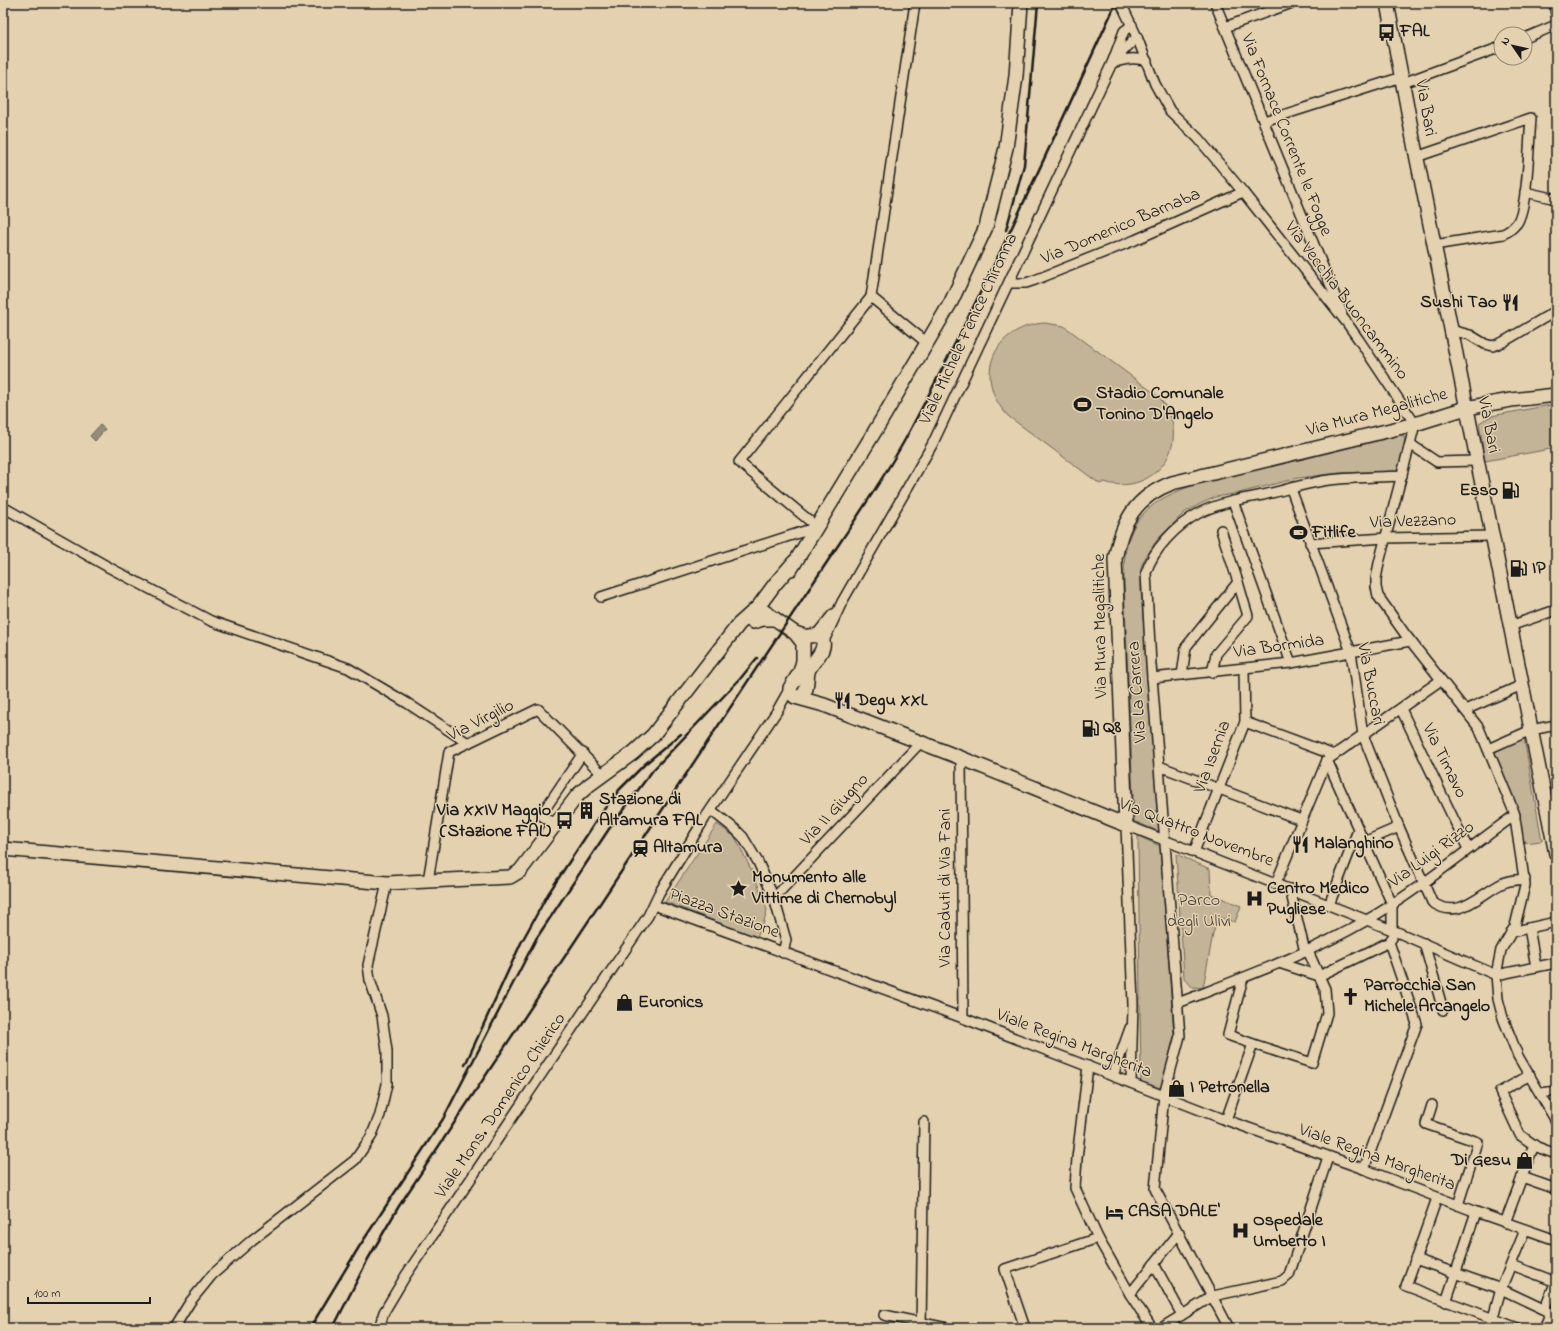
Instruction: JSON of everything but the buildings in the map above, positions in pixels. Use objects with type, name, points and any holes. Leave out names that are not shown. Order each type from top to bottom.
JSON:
[{"type":"main road","points":[[724,643],[743,627],[766,613],[782,588],[794,562],[817,527],[951,302],[986,227],[1006,148],[1016,76],[1021,3]]},
{"type":"main road","name":"Via Bari","points":[[1387,3],[1416,157],[1556,854]]},
{"type":"main road","name":"Via Mura Megalitiche","points":[[1126,825],[1114,559],[1122,530],[1136,507],[1157,488],[1172,483],[1415,424],[1466,408],[1511,400],[1556,395]]},
{"type":"main road","points":[[766,613],[810,642],[800,672],[798,689]]},
{"type":"main road","points":[[3,849],[387,883],[510,877],[520,871],[577,796],[603,774],[633,753],[653,735],[739,624],[766,613]]},
{"type":"main road","name":"Via Quattro Novembre","points":[[798,689],[824,705],[962,758],[1126,825]]},
{"type":"street","points":[[817,527],[739,462],[871,297],[915,3]]},
{"type":"street","points":[[1121,3],[1132,25]]},
{"type":"street","name":"Via Fornace Corrente le Fogge","points":[[1215,3],[1347,323]]},
{"type":"street","points":[[1554,3],[1556,14]]},
{"type":"street","points":[[1225,27],[1287,4]]},
{"type":"street","name":"Via Vecchia Buoncammino","points":[[1132,25],[1155,84],[1170,111],[1198,138],[1347,323],[1415,424]]},
{"type":"street","name":"Viale Michele Fenice Chironna","points":[[810,642],[842,602],[932,445],[1112,63],[1124,31],[1132,25]]},
{"type":"street","points":[[1533,35],[1556,25]]},
{"type":"street","points":[[1112,63],[1137,38]]},
{"type":"street","points":[[1264,121],[1402,80],[1493,50]]},
{"type":"street","points":[[1112,63],[1128,58],[1137,58],[1147,61]]},
{"type":"street","points":[[1416,157],[1531,118],[1525,192],[1522,213],[1518,222],[1508,232],[1503,234],[1434,245]]},
{"type":"street","name":"Via Domenico Barnaba","points":[[1009,283],[1026,283],[1035,280],[1135,240],[1243,192]]},
{"type":"street","points":[[1525,192],[1556,199]]},
{"type":"street","points":[[871,297],[927,343]]},
{"type":"street","points":[[1451,330],[1470,335],[1485,344],[1493,346],[1503,342],[1556,311]]},
{"type":"street","points":[[1415,424],[1379,563],[1376,587],[1378,596],[1410,640],[1479,728],[1515,815],[1526,885],[1515,926],[1501,950],[1496,975],[1498,999],[1503,1018],[1518,1056],[1556,1120]]},
{"type":"street","points":[[1410,444],[1437,462],[1477,461]]},
{"type":"street","name":"Via La Carrera","points":[[1230,1328],[1156,1189],[1164,1095],[1180,1036],[1145,576],[1148,566],[1161,546],[1182,525],[1198,514],[1214,507],[1233,501],[1328,480],[1402,476]]},
{"type":"street","name":"Via Buccari","points":[[1291,489],[1351,652],[1364,735],[1399,827],[1432,902],[1443,909],[1458,909],[1466,906],[1509,880],[1525,879]]},
{"type":"street","points":[[1233,501],[1291,663]]},
{"type":"street","points":[[3,507],[110,568],[211,621],[348,668],[407,703],[468,743]]},
{"type":"street","points":[[601,597],[817,527]]},
{"type":"street","points":[[1212,673],[1216,654],[1248,616],[1221,530]]},
{"type":"street","name":"Via Vezzano","points":[[1310,543],[1386,538],[1492,536]]},
{"type":"street","points":[[1182,675],[1186,647],[1238,582]]},
{"type":"street","points":[[1510,626],[1556,610]]},
{"type":"street","name":"Via Bormida","points":[[1152,678],[1212,673],[1291,663],[1410,640]]},
{"type":"street","name":"Via Isernia","points":[[1194,852],[1245,722],[1244,669]]},
{"type":"street","points":[[1276,883],[1301,820],[1330,757],[1364,735],[1441,680]]},
{"type":"street","points":[[1465,710],[1522,685]]},
{"type":"street","name":"Viale Mons. Domenico Chierico","points":[[379,1328],[384,1312],[406,1275],[648,916],[659,892],[711,810],[778,711],[798,689]]},
{"type":"street","name":"Via Timavo","points":[[1401,709],[1468,849]]},
{"type":"street","name":"Via Virgilio","points":[[428,881],[449,752],[538,710],[603,774]]},
{"type":"street","points":[[1178,1003],[1279,963],[1319,976],[1389,942],[1394,931],[1392,904],[1358,830],[1330,757],[1245,722]]},
{"type":"street","points":[[1488,749],[1531,730],[1556,725]]},
{"type":"street","name":"Via II Giugno","points":[[774,898],[920,743]]},
{"type":"street","points":[[556,825],[541,815],[583,753]]},
{"type":"street","name":"Via Caduti di Via Fani","points":[[962,758],[963,1018]]},
{"type":"street","points":[[1159,766],[1301,820]]},
{"type":"street","name":"Piazza Stazione","points":[[654,905],[783,953],[786,940],[774,898],[758,862],[736,830],[711,810]]},
{"type":"street","name":"Via Luigi Rizzo","points":[[1279,963],[1367,920],[1424,883],[1515,815]]},
{"type":"street","name":"Via Quattro Novembre","points":[[1126,825],[1276,883],[1424,943],[1496,975]]},
{"type":"street","name":"Via Mura Megalitiche","points":[[1126,825],[1133,1020],[1131,1083]]},
{"type":"street","points":[[1364,842],[1399,827]]},
{"type":"street","points":[[1329,905],[1358,830]]},
{"type":"street","points":[[174,1328],[190,1302],[212,1275],[252,1240],[355,1160],[372,1137],[380,1115],[387,1084],[387,1051],[382,1016],[370,980],[368,964],[387,883]]},
{"type":"street","points":[[1242,978],[1228,1035],[1312,1063],[1327,1013],[1324,989],[1306,951],[1290,889]]},
{"type":"street","points":[[1511,932],[1556,922]]},
{"type":"street","points":[[1529,928],[1536,967]]},
{"type":"street","points":[[1364,1169],[1417,1024],[1389,942]]},
{"type":"street","points":[[1424,943],[1443,1010]]},
{"type":"street","name":"Viale Regina Margherita","points":[[783,953],[963,1018],[1226,1120],[1364,1169],[1437,1198],[1525,1230],[1555,1237]]},
{"type":"street","points":[[1496,975],[1556,963]]},
{"type":"street","points":[[1113,1076],[1133,1020]]},
{"type":"street","points":[[1226,1120],[1253,1044]]},
{"type":"street","points":[[1088,1066],[1075,1188],[1098,1238],[1130,1294],[1152,1328]]},
{"type":"street","points":[[1530,1075],[1500,1092],[1520,1135],[1534,1145],[1556,1154]]},
{"type":"street","points":[[1541,1093],[1556,1091]]},
{"type":"street","points":[[1432,1105],[1426,1124],[1478,1142],[1458,1205]]},
{"type":"street","points":[[922,1325],[924,1122]]},
{"type":"street","points":[[1505,1223],[1534,1145]]},
{"type":"street","points":[[1161,1328],[1212,1296],[1282,1281],[1289,1275],[1328,1157]]},
{"type":"street","points":[[1522,1177],[1556,1189]]},
{"type":"street","points":[[1437,1198],[1406,1286],[1518,1328]]},
{"type":"street","points":[[1446,1302],[1476,1212]]},
{"type":"street","points":[[1493,1318],[1502,1289],[1525,1230]]},
{"type":"street","points":[[1130,1294],[1179,1233]]},
{"type":"street","points":[[1025,1328],[1006,1269],[1098,1238]]},
{"type":"street","points":[[1415,1259],[1502,1289],[1551,1312]]},
{"type":"street","points":[[1154,1264],[1182,1315]]},
{"type":"street","points":[[1512,1265],[1556,1281],[1551,1312],[1544,1328]]},
{"type":"street","points":[[884,1314],[922,1325],[947,1328]]},
{"type":"green space","points":[[1045,323],[1064,326],[1161,399],[1171,418],[1173,427],[1173,441],[1169,454],[1163,465],[1154,474],[1131,484],[1118,485],[1104,482],[1100,484],[1008,416],[997,401],[991,386],[990,371],[994,356],[1001,344],[1012,333],[1027,326]]},
{"type":"green space","points":[[1556,404],[1556,448],[1485,461],[1479,423],[1491,416]]},
{"type":"green space","points":[[1401,434],[1405,438],[1399,471],[1339,473],[1298,478],[1239,493],[1216,497],[1184,513],[1157,540],[1141,567],[1141,591],[1160,832],[1134,821],[1124,575],[1126,548],[1135,524],[1144,513],[1167,496],[1194,485]]},
{"type":"green space","points":[[1524,738],[1542,841],[1524,843],[1517,810],[1494,751]]},
{"type":"green space","points":[[717,824],[735,837],[755,877],[767,910],[763,925],[757,937],[665,902]]},
{"type":"green space","points":[[1138,836],[1160,846],[1174,1036],[1161,1088],[1141,1082]]},
{"type":"green space","name":"Parco degli Ulivi","points":[[1176,854],[1210,869],[1211,894],[1241,906],[1235,922],[1218,917],[1213,934],[1203,988],[1192,987],[1184,978]]},
{"type":"shaded area","points":[[100,425],[105,429],[95,441],[90,436]]},
{"type":"railway","points":[[1006,230],[1024,165],[1038,3]]},
{"type":"railway","points":[[333,1328],[368,1259],[399,1206],[860,513],[892,462],[935,383],[989,275],[1116,3]]},
{"type":"railway","points":[[310,1328],[359,1247],[443,1119],[536,939],[609,829],[653,770],[740,679],[757,658]]},
{"type":"railway","points":[[465,1065],[521,943],[548,894],[602,812],[619,790],[645,764],[681,734]]},
{"type":"place","name":"FAL","points":[[1387,32]]},
{"type":"place","name":"Sushi Tao","points":[[1510,303]]},
{"type":"place","name":"Stadio Comunale Tonino D'Angelo","points":[[1083,404]]},
{"type":"place","name":"Esso","points":[[1511,491]]},
{"type":"place","name":"Fitlife","points":[[1299,533]]},
{"type":"place","name":"IP","points":[[1519,569]]},
{"type":"place","name":"Degu XXL","points":[[843,701]]},
{"type":"place","name":"Q8","points":[[1090,728]]},
{"type":"place","name":"Stazione di Altamura FAL","points":[[586,810]]},
{"type":"place","name":"Via XXIV Maggio (Stazione FAL)","points":[[564,821]]},
{"type":"place","name":"Malanghino","points":[[1301,844]]},
{"type":"place","name":"Altamura","points":[[640,848]]},
{"type":"place","name":"Monumento alle Vittime di Chernobyl","points":[[739,888]]},
{"type":"place","name":"Centro Medico Pugliese","points":[[1254,899]]},
{"type":"place","name":"Parrocchia San Michele Arcangelo","points":[[1351,996]]},
{"type":"place","name":"Euronics","points":[[625,1003]]},
{"type":"place","name":"I Petronella","points":[[1177,1088]]},
{"type":"place","name":"Di Gesu","points":[[1524,1161]]},
{"type":"place","name":"CASA DALE'","points":[[1115,1212]]},
{"type":"place","name":"Ospedale Umberto I","points":[[1240,1231]]}]
